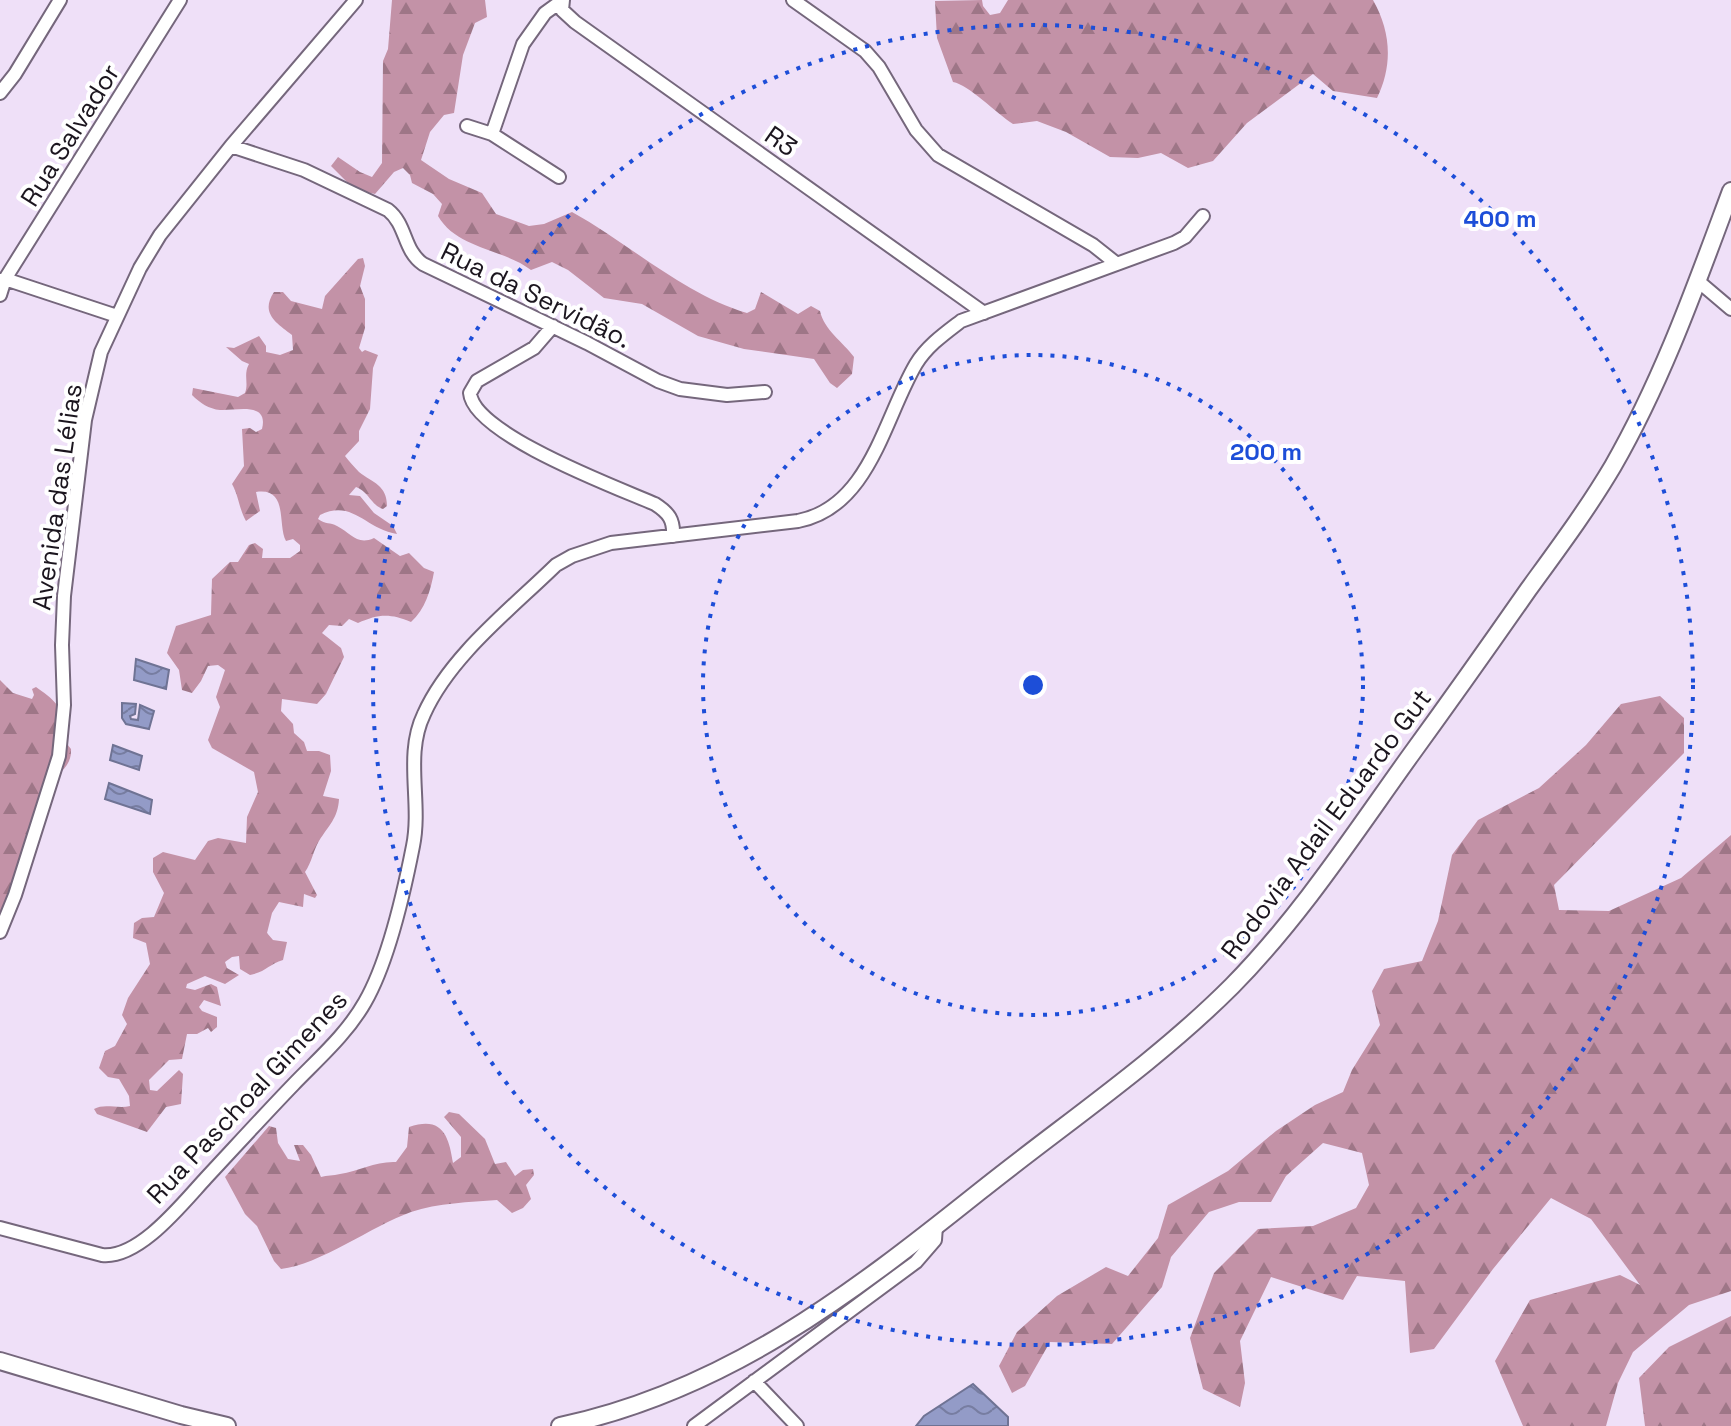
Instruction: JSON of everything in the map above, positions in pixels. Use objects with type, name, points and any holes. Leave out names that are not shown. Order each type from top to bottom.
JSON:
[{"type":"main road","name":"Rodovia Adail Eduardo Gut","points":[[560,1426],[661,1396],[736,1363],[866,1281],[1174,1040],[1232,986],[1283,929],[1594,497],[1656,384],[1731,191]]},
{"type":"main road","points":[[0,1361],[227,1426]]},
{"type":"street","points":[[0,93],[60,0]]},
{"type":"street","name":"Rua Salvador","points":[[0,295],[2,280],[180,0]]},
{"type":"street","name":"Avenida das Lélias","points":[[0,932],[15,895],[59,756],[64,705],[64,596],[85,420],[101,352],[140,268],[160,235],[231,146],[356,0]]},
{"type":"street","points":[[492,134],[523,44],[545,13],[563,0]]},
{"type":"street","name":"R3","points":[[563,0],[562,10],[575,22],[984,313]]},
{"type":"street","points":[[793,0],[865,51],[879,67],[916,130],[938,155],[1093,245],[1117,264]]},
{"type":"street","points":[[467,126],[492,134],[559,177]]},
{"type":"street","name":"Rua da Servidão.","points":[[231,146],[304,170],[388,210],[398,220],[407,248],[416,259],[658,381],[680,389],[727,395],[765,392]]},
{"type":"street","name":"Rua Paschoal Gimenes","points":[[0,1228],[93,1253],[119,1254],[129,1251],[192,1193],[331,1046],[365,1003],[392,929],[417,825],[416,734],[433,694],[462,657],[556,565],[572,556],[611,543],[798,521],[828,511],[858,479],[880,444],[916,364],[928,348],[961,321],[1174,243],[1185,237],[1203,216]]},
{"type":"street","points":[[2,280],[117,316]]},
{"type":"street","points":[[1698,281],[1731,309]]},
{"type":"street","points":[[553,326],[534,348],[477,381],[470,393],[473,406],[488,420],[532,449],[655,504],[673,522],[673,536]]},
{"type":"street","points":[[694,1426],[916,1262],[935,1240],[936,1226]]},
{"type":"street","points":[[754,1381],[797,1426]]},
{"type":"green space","points":[[392,0],[485,0],[487,17],[475,23],[463,55],[454,113],[444,115],[430,132],[421,160],[449,179],[482,193],[496,214],[529,226],[544,224],[572,212],[679,281],[723,305],[747,313],[755,309],[761,292],[798,314],[811,306],[820,311],[830,330],[854,357],[852,374],[837,388],[814,359],[744,349],[698,336],[642,304],[604,298],[568,270],[552,262],[531,270],[469,242],[446,227],[438,216],[442,204],[433,194],[412,183],[410,175],[403,168],[394,172],[375,194],[354,189],[331,166],[338,157],[372,177],[382,163],[383,61],[388,49]]},
{"type":"green space","points":[[982,0],[990,15],[1000,13],[1008,0],[1373,0],[1386,36],[1388,61],[1377,98],[1333,91],[1313,74],[1247,123],[1213,161],[1188,168],[1161,153],[1138,158],[1110,157],[1066,132],[1037,121],[1013,124],[975,94],[953,82],[937,38],[935,1]]},
{"type":"green space","points":[[363,258],[365,266],[360,286],[365,299],[365,328],[359,348],[362,352],[365,350],[378,355],[373,368],[370,409],[359,431],[359,441],[345,456],[359,472],[382,489],[387,506],[383,509],[379,507],[356,487],[349,495],[360,496],[374,513],[393,526],[397,534],[341,511],[331,511],[318,519],[337,526],[359,540],[374,538],[400,556],[409,553],[424,568],[434,572],[431,585],[424,605],[411,622],[384,616],[358,623],[349,619],[342,626],[329,625],[322,633],[341,648],[344,657],[326,694],[317,704],[282,699],[281,711],[293,724],[294,733],[304,742],[307,751],[330,755],[331,771],[323,796],[339,799],[335,816],[305,872],[317,895],[315,898],[304,894],[303,907],[279,902],[272,913],[267,933],[273,940],[287,942],[283,960],[250,975],[240,969],[239,956],[232,957],[225,962],[227,968],[239,975],[225,984],[205,976],[187,984],[186,988],[195,990],[211,984],[217,987],[221,1006],[204,1000],[199,1007],[217,1017],[217,1027],[211,1032],[208,1028],[197,1034],[187,1034],[182,1059],[169,1060],[149,1080],[150,1090],[157,1091],[179,1070],[183,1074],[181,1104],[166,1107],[147,1132],[97,1114],[94,1109],[130,1106],[129,1096],[119,1079],[108,1077],[99,1068],[105,1051],[115,1046],[127,1024],[122,1015],[128,998],[150,964],[146,943],[133,938],[134,923],[142,918],[154,917],[164,893],[153,872],[153,858],[163,852],[195,860],[208,841],[218,838],[246,843],[247,817],[258,792],[254,772],[212,748],[208,740],[220,707],[216,697],[225,670],[218,665],[208,666],[192,693],[182,690],[179,670],[167,653],[176,626],[211,615],[212,579],[230,562],[238,562],[249,545],[255,543],[263,549],[262,558],[290,558],[300,551],[300,545],[293,539],[286,541],[278,501],[273,495],[256,492],[260,511],[246,521],[232,484],[244,466],[242,429],[250,428],[256,432],[262,429],[261,414],[250,409],[220,410],[208,407],[192,395],[193,388],[238,397],[245,393],[249,364],[226,347],[234,348],[259,336],[266,346],[266,352],[280,355],[293,350],[292,335],[269,312],[274,292],[283,292],[291,301],[322,309],[325,296],[358,259]]},
{"type":"green space","points":[[0,680],[13,693],[32,699],[32,689],[36,687],[53,700],[71,755],[67,765],[46,791],[25,877],[0,913]]},
{"type":"green space","points":[[1660,696],[1684,718],[1684,753],[1554,885],[1559,910],[1609,911],[1681,878],[1731,835],[1731,1291],[1689,1305],[1633,1352],[1618,1383],[1606,1426],[1523,1426],[1495,1361],[1530,1300],[1620,1275],[1640,1285],[1591,1219],[1551,1198],[1434,1349],[1410,1353],[1405,1281],[1357,1276],[1343,1300],[1271,1277],[1240,1341],[1245,1383],[1240,1407],[1203,1389],[1190,1338],[1214,1273],[1258,1229],[1313,1226],[1356,1208],[1369,1185],[1362,1153],[1323,1143],[1286,1176],[1271,1202],[1239,1202],[1209,1212],[1171,1257],[1162,1287],[1112,1344],[1050,1342],[1025,1386],[1012,1393],[999,1366],[1017,1332],[1057,1296],[1106,1267],[1128,1276],[1158,1238],[1168,1205],[1228,1171],[1276,1131],[1315,1105],[1343,1092],[1352,1070],[1380,1025],[1372,991],[1384,969],[1422,961],[1438,921],[1452,855],[1478,820],[1539,788],[1586,745],[1621,704]]},
{"type":"green space","points":[[449,1112],[459,1114],[485,1139],[495,1164],[506,1162],[515,1176],[523,1170],[533,1169],[534,1175],[526,1185],[531,1199],[523,1208],[512,1213],[497,1200],[421,1209],[396,1218],[329,1253],[281,1269],[225,1177],[269,1126],[276,1128],[278,1143],[288,1159],[300,1161],[294,1145],[303,1145],[321,1177],[396,1162],[407,1147],[409,1127],[420,1124],[437,1126],[442,1131],[453,1163],[461,1157],[461,1137],[444,1117]]},
{"type":"green space","points":[[1731,1316],[1731,1426],[1645,1426],[1639,1378],[1669,1347]]},
{"type":"water","points":[[136,659],[169,670],[166,689],[134,680]]},
{"type":"water","points":[[122,703],[136,704],[131,719],[138,720],[140,705],[154,711],[149,729],[126,724],[122,718]]},
{"type":"water","points":[[113,745],[142,756],[139,770],[110,760]]},
{"type":"water","points":[[109,783],[152,800],[150,814],[105,799]]},
{"type":"water","points":[[973,1384],[1008,1417],[1008,1426],[916,1426],[924,1416]]}]
